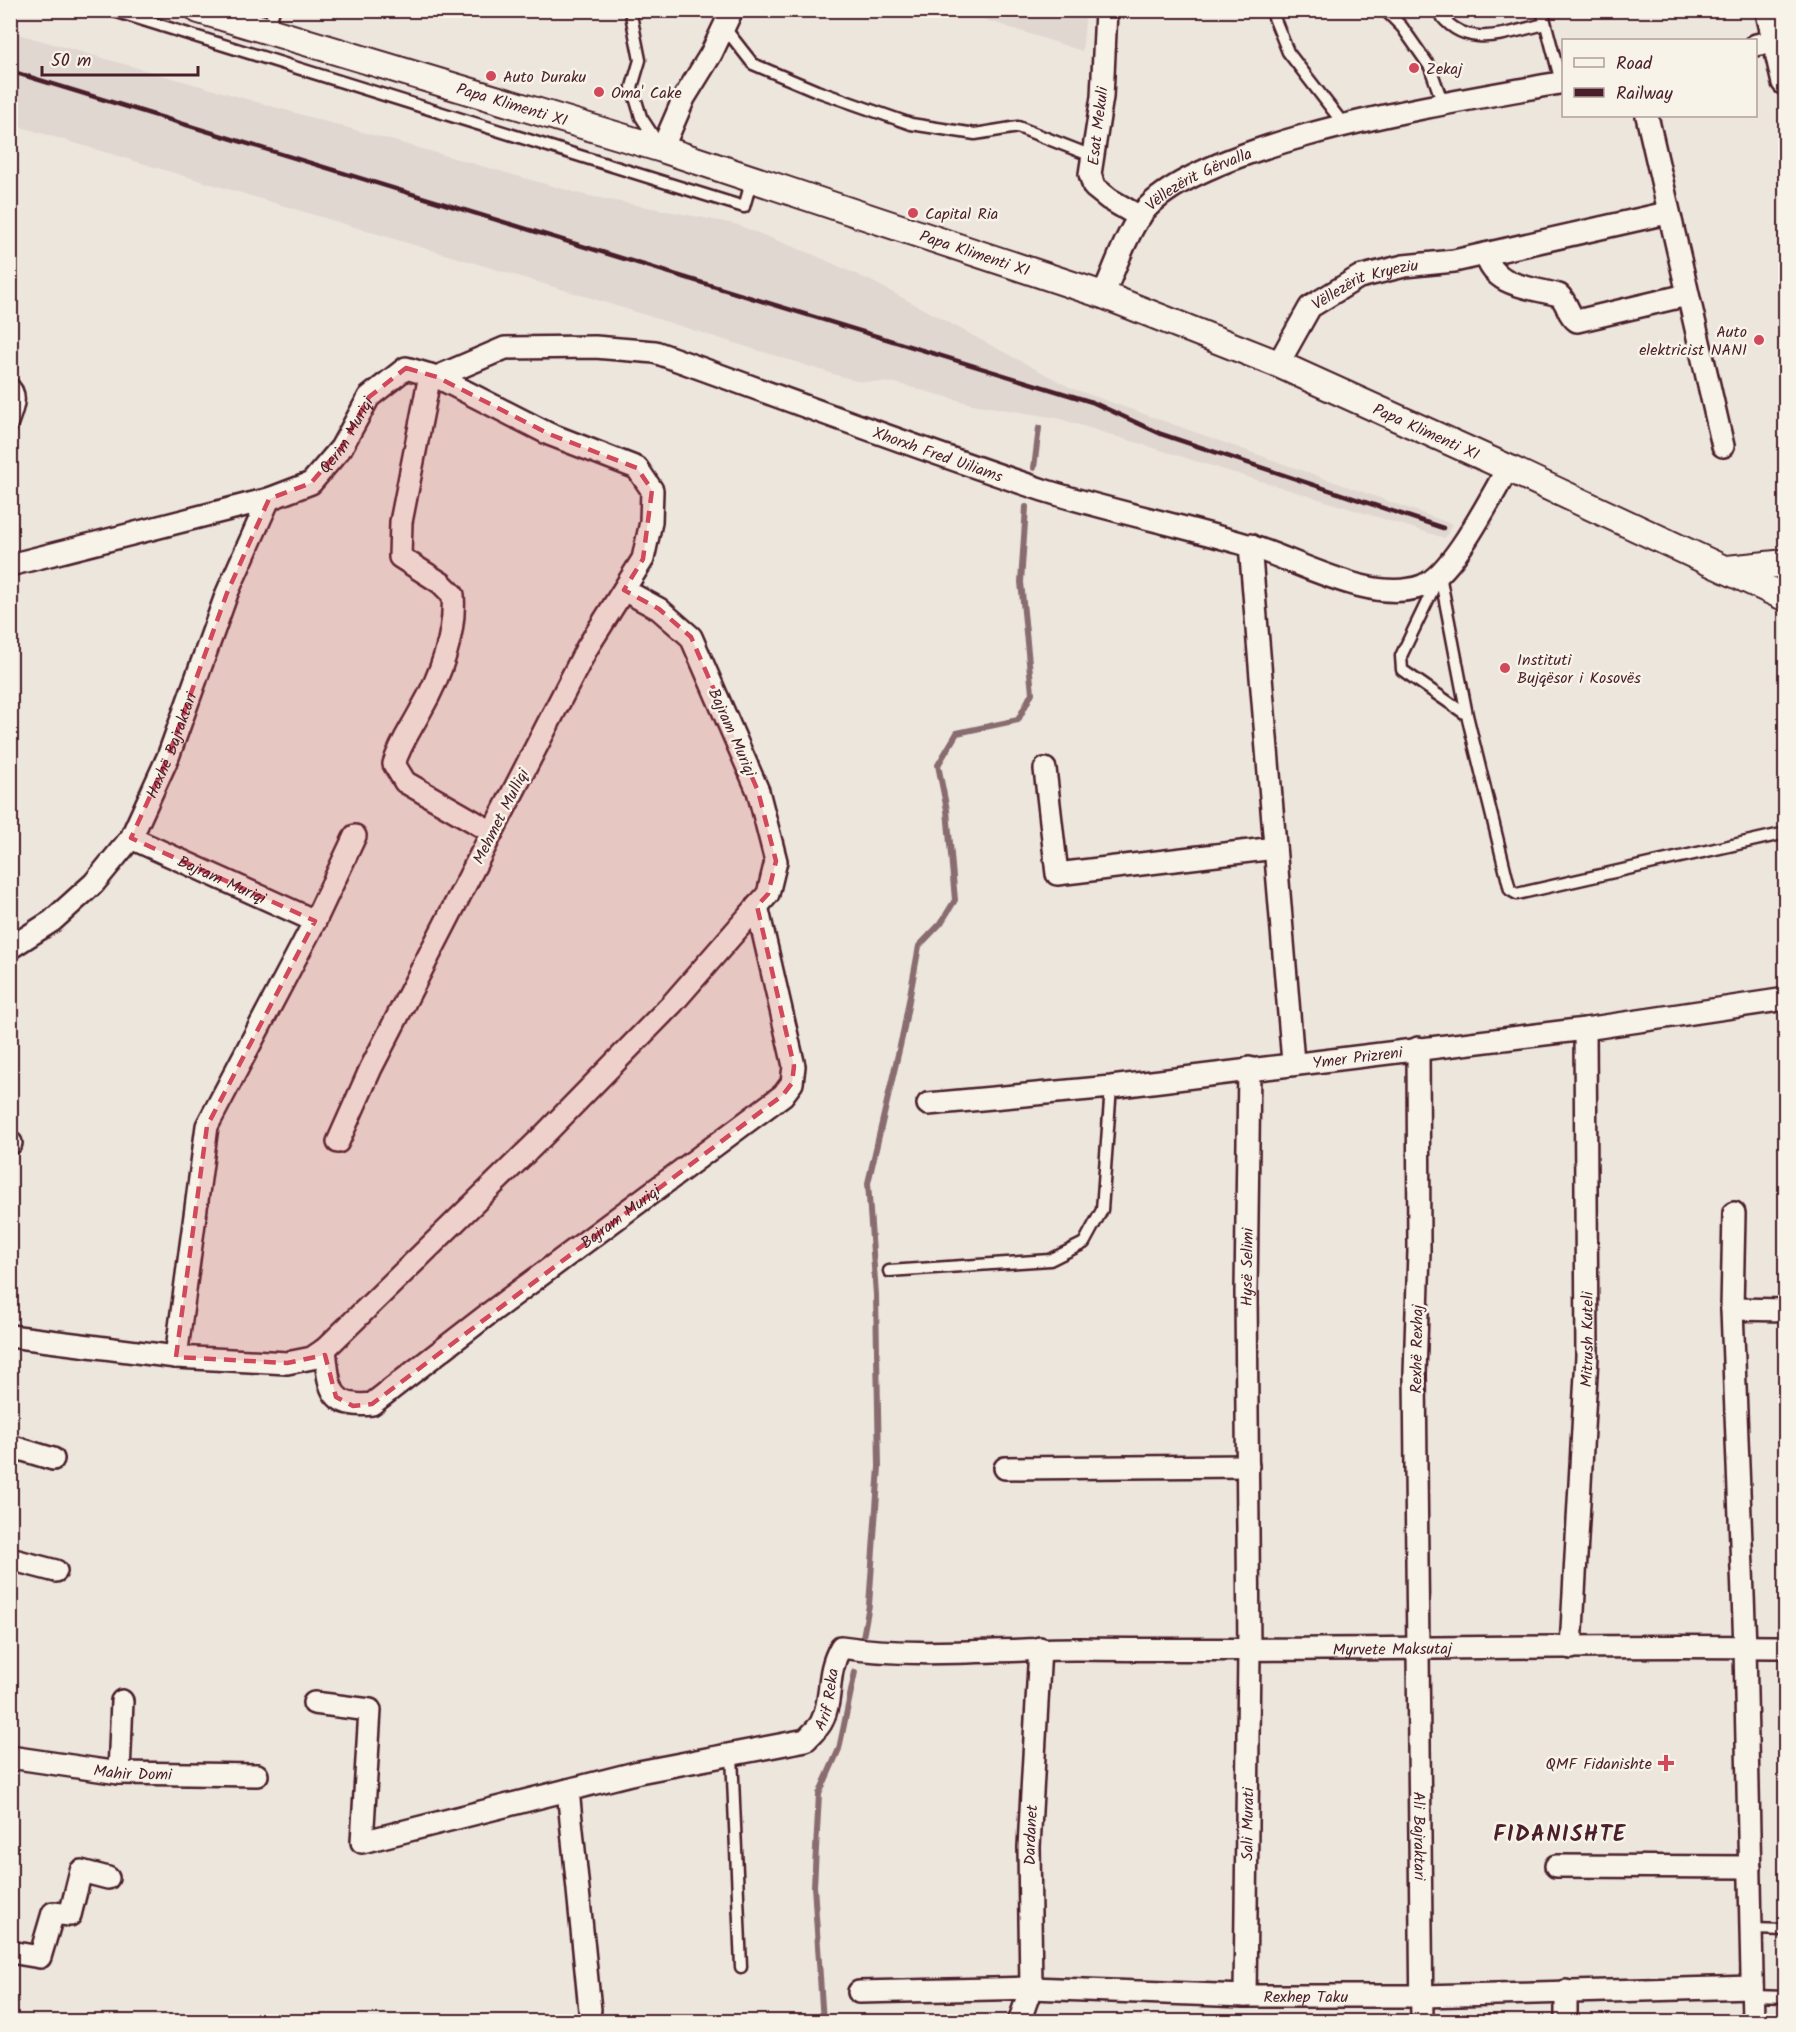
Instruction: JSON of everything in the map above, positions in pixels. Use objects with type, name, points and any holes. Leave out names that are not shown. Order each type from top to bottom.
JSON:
[{"type":"main road","points":[[1770,10],[1773,42],[1785,81]]},
{"type":"street","name":"Papa Klimenti XI","points":[[199,10],[271,20],[1103,295],[1278,364],[1508,468],[1785,598]]},
{"type":"street","name":"Esat Mekuli","points":[[1106,10],[1102,97],[1090,174],[1094,187],[1109,199],[1140,217]]},
{"type":"street","points":[[662,149],[684,98],[728,19]]},
{"type":"street","name":"Vëllezërit Gërvalla","points":[[1103,295],[1140,217],[1163,193],[1202,173],[1261,148],[1345,126],[1443,104],[1562,82]]},
{"type":"street","points":[[1647,117],[1667,213],[1723,446]]},
{"type":"street","name":"Vëllezërit Kryeziu","points":[[1278,364],[1310,307],[1359,277],[1404,266],[1454,261],[1667,213]]},
{"type":"street","points":[[1486,254],[1487,266],[1497,276],[1559,294],[1565,300],[1570,316],[1577,321],[1687,295]]},
{"type":"street","name":"Xhorxh Fred Uiliams","points":[[433,376],[505,348],[595,347],[655,352],[1045,490],[1250,545],[1344,580],[1377,589],[1403,590],[1422,586],[1440,575]]},
{"type":"street","name":"Qerim Muriqi","points":[[10,565],[269,499],[311,483],[341,448],[369,397],[406,368],[433,376],[549,434],[637,468],[652,490]]},
{"type":"street","points":[[433,376],[401,522],[400,557],[441,583],[453,595],[454,612],[437,680],[400,745],[394,764],[405,782],[492,832]]},
{"type":"street","points":[[1440,575],[1452,560],[1508,468]]},
{"type":"street","name":"Mehmet Mulliqi","points":[[338,1142],[371,1068],[587,648],[643,559],[651,522],[652,490]]},
{"type":"street","name":"Haxhë Bajraktari","points":[[10,948],[52,921],[94,883],[131,838],[168,757],[219,614],[269,499]]},
{"type":"street","points":[[1250,545],[1293,1062]]},
{"type":"street","points":[[1724,569],[1785,563]]},
{"type":"street","name":"Bajram Muriqi","points":[[10,1336],[176,1357],[287,1363],[312,1358],[325,1349],[551,1128],[672,1004],[768,894],[776,861],[758,791],[691,637],[659,609],[624,590]]},
{"type":"street","points":[[1045,769],[1057,874],[1275,848]]},
{"type":"street","points":[[176,1357],[207,1126],[315,921],[355,836]]},
{"type":"street","name":"Bajram Muriqi","points":[[131,838],[315,921]]},
{"type":"street","name":"Bajram Muriqi","points":[[325,1349],[328,1379],[336,1397],[353,1406],[372,1404],[491,1312],[783,1095],[792,1083],[794,1066],[757,906]]},
{"type":"street","name":"Ymer Prizreni","points":[[928,1104],[1111,1087],[1293,1062],[1585,1029],[1785,999]]},
{"type":"street","name":"Mitrush Kuteli","points":[[1571,1648],[1587,1356],[1585,1029]]},
{"type":"street","name":"Rexhë Rexhaj","points":[[1416,1649],[1415,1374],[1419,1251],[1418,1048]]},
{"type":"street","name":"Hysë Selimi","points":[[1249,1651],[1250,1068]]},
{"type":"street","points":[[1734,1213],[1732,1309],[1745,1647],[1753,2022]]},
{"type":"street","points":[[1732,1309],[1785,1310]]},
{"type":"street","points":[[10,1446],[53,1459]]},
{"type":"street","points":[[1005,1468],[1248,1466]]},
{"type":"street","points":[[10,1559],[56,1571]]},
{"type":"street","name":"Arif Reka","points":[[314,1703],[370,1710],[362,1842],[639,1772],[806,1740],[821,1723],[828,1701],[832,1663],[841,1647],[872,1652],[912,1653],[1040,1648]]},
{"type":"street","name":"Myrvete Maksutaj","points":[[1040,1648],[1249,1651],[1785,1647]]},
{"type":"street","name":"Dardanet","points":[[1019,2022],[1031,1988],[1029,1847],[1040,1648]]},
{"type":"street","name":"Ali Bajraktari","points":[[1416,1649],[1422,2022]]},
{"type":"street","name":"Sali Murati","points":[[1245,1996],[1249,1651]]},
{"type":"street","points":[[119,1773],[122,1701]]},
{"type":"street","name":"Mahir Domi","points":[[10,1758],[119,1773],[257,1775]]},
{"type":"street","points":[[568,1790],[590,2010]]},
{"type":"street","points":[[1556,1866],[1750,1867]]},
{"type":"street","points":[[10,1953],[40,1958],[53,1913],[70,1915],[81,1871],[108,1878]]},
{"type":"street","name":"Rexhep Taku","points":[[859,1992],[1031,1988],[1245,1996],[1423,1996],[1566,1991],[1753,1991]]},
{"type":"street","points":[[1566,1991],[1566,2022]]},
{"type":"lane","points":[[111,10],[744,207],[752,179]]},
{"type":"lane","points":[[630,10],[640,60],[632,87],[640,117],[662,149]]},
{"type":"lane","points":[[1271,10],[1288,52],[1345,126]]},
{"type":"lane","points":[[1385,10],[1402,27],[1431,66],[1443,104]]},
{"type":"lane","points":[[1437,10],[1447,26],[1469,36],[1494,36],[1545,24]]},
{"type":"lane","points":[[1542,10],[1562,82]]},
{"type":"lane","points":[[728,19],[753,64],[818,91],[911,124],[975,134],[1018,127],[1092,156]]},
{"type":"lane","points":[[10,382],[16,386],[20,398],[10,430]]},
{"type":"lane","points":[[1440,575],[1401,656],[1402,670],[1467,715]]},
{"type":"lane","points":[[1440,575],[1467,715],[1510,890],[1517,894],[1785,833]]},
{"type":"lane","points":[[889,1270],[1050,1260],[1084,1243],[1102,1210],[1111,1087]]},
{"type":"lane","points":[[732,1755],[741,1967]]},
{"type":"lane","points":[[1752,1929],[1785,1930]]},
{"type":"lane","points":[[1753,1991],[1785,1996]]},
{"type":"highlighted area","points":[[406,368],[437,377],[549,434],[637,468],[652,490],[643,559],[624,590],[659,609],[691,637],[758,791],[776,861],[768,894],[757,906],[794,1066],[792,1083],[783,1095],[372,1404],[353,1406],[336,1397],[325,1355],[287,1363],[176,1357],[207,1126],[315,921],[131,838],[168,757],[227,593],[269,499],[311,483],[341,448],[369,397]]},
{"type":"shaded area","points":[[959,11],[1086,11],[1082,51]]},
{"type":"shaded area","points":[[11,32],[584,195],[735,224],[814,255],[871,281],[1071,388],[1452,524],[1445,538],[1057,418],[972,404],[896,383],[856,381],[591,298],[11,124]]},
{"type":"waterway","points":[[1034,468],[1039,428]]},
{"type":"waterway","points":[[863,1637],[869,1605],[879,1467],[876,1295],[868,1183],[903,1033],[919,946],[941,923],[955,900],[947,810],[938,765],[957,733],[1018,720],[1032,693],[1021,582],[1026,507]]},
{"type":"waterway","points":[[823,2022],[814,1886],[819,1794],[839,1749],[855,1672]]},
{"type":"railway","points":[[10,71],[1092,402],[1161,434],[1443,528]]},
{"type":"place","name":"Zekaj","points":[[1414,68]]},
{"type":"place","name":"Auto Duraku","points":[[491,76]]},
{"type":"place","name":"Oma' Cake","points":[[599,92]]},
{"type":"place","name":"Capital Ria","points":[[913,213]]},
{"type":"place","name":"Auto elektricist NANI","points":[[1759,340]]},
{"type":"place","name":"Instituti Bujqësor i Kosovës","points":[[1505,668]]},
{"type":"place","name":"QMF Fidanishte","points":[[1666,1763]]},
{"type":"district","name":"FIDANISHTE","points":[[1560,1833]]}]
